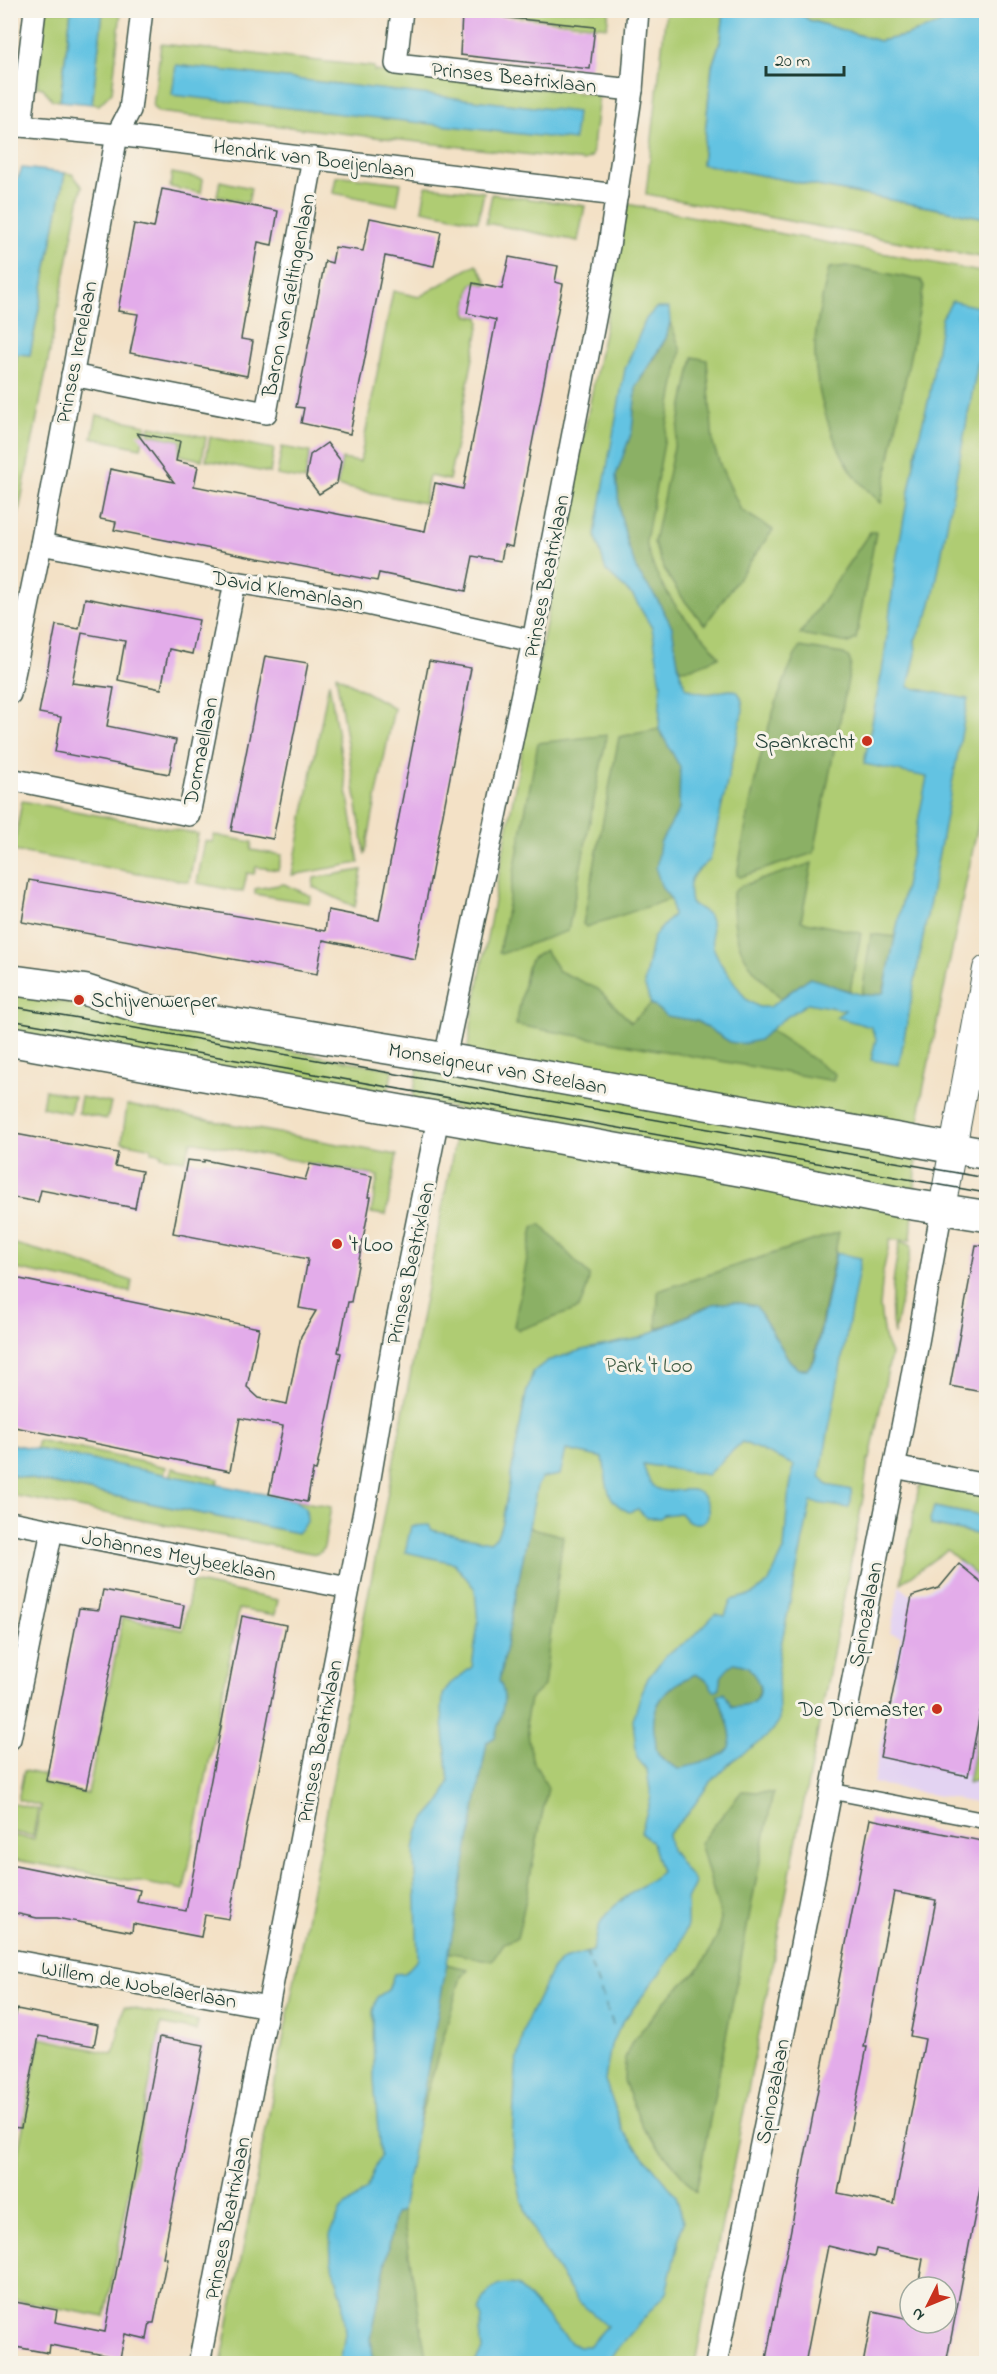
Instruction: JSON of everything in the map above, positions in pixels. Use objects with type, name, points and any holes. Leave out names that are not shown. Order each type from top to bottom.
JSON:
[{"type":"main road","name":"Monseigneur van Steelaan","points":[[10,980],[84,990],[144,1009],[445,1058],[987,1154]]},
{"type":"main road","points":[[10,1041],[753,1173],[903,1203],[987,1216]]},
{"type":"street","points":[[16,125],[34,10]]},
{"type":"street","name":"Prinses Irenelaan","points":[[10,694],[41,544],[117,135],[130,110],[142,10]]},
{"type":"street","name":"Prinses Beatrixlaan","points":[[402,10],[396,64],[632,90]]},
{"type":"street","name":"Prinses Beatrixlaan","points":[[445,1058],[533,641],[618,195],[632,90],[638,10]]},
{"type":"street","name":"Hendrik van Boeijenlaan","points":[[16,125],[618,195]]},
{"type":"street","name":"Baron van Geltingenlaan","points":[[72,375],[266,413],[313,158]]},
{"type":"street","name":"David Klemanlaan","points":[[41,544],[235,582],[349,600],[533,641]]},
{"type":"street","name":"Dormaellaan","points":[[10,779],[189,815],[235,582]]},
{"type":"street","name":"Spinozalaan","points":[[716,2364],[894,1467],[987,969]]},
{"type":"street","name":"Prinses Beatrixlaan","points":[[199,2364],[438,1118]]},
{"type":"street","points":[[894,1467],[987,1485]]},
{"type":"street","name":"Johannes Meybeeklaan","points":[[10,1522],[348,1588]]},
{"type":"street","points":[[10,1739],[52,1530]]},
{"type":"street","points":[[831,1791],[987,1821]]},
{"type":"street","name":"Willem de Nobelaerlaan","points":[[10,1960],[268,2007]]},
{"type":"shaded area","name":"De Driemaster","points":[[959,1560],[986,1584],[986,1805],[873,1783],[901,1636],[890,1633],[900,1586],[910,1595],[938,1585]]},
{"type":"green space","points":[[609,10],[607,27],[473,11]]},
{"type":"green space","points":[[986,10],[986,20],[953,16],[937,25],[905,36],[879,41],[809,20],[797,11]]},
{"type":"green space","points":[[46,11],[71,11],[60,101],[52,100],[43,88],[37,87]]},
{"type":"green space","points":[[103,11],[121,11],[112,92],[99,105],[92,104]]},
{"type":"green space","points":[[666,11],[724,11],[721,39],[712,66],[702,164],[986,218],[986,258],[646,194]]},
{"type":"green space","points":[[161,44],[374,67],[374,71],[599,95],[592,156],[584,161],[158,112],[153,107]]},
{"type":"green space","points":[[65,173],[72,174],[82,186],[11,552],[11,386],[17,353],[30,355]]},
{"type":"green space","points":[[172,173],[203,179],[201,193],[170,187]]},
{"type":"green space","points":[[336,177],[401,183],[397,205],[333,193]]},
{"type":"green space","points":[[220,181],[251,188],[248,203],[217,196]]},
{"type":"green space","points":[[426,186],[484,192],[478,221],[422,210]]},
{"type":"green space","points":[[492,194],[585,206],[578,241],[486,223]]},
{"type":"green space","name":"Park 't Loo","points":[[627,204],[986,273],[986,786],[921,1100],[911,1240],[890,1240],[883,1272],[880,1307],[884,1338],[891,1354],[870,1459],[868,1459],[863,1498],[695,2363],[221,2364],[453,1152],[459,1109],[412,1101],[418,1068],[464,1076],[472,1018]]},
{"type":"green space","points":[[476,264],[487,281],[487,285],[476,282],[471,285],[466,312],[468,316],[479,317],[480,322],[449,480],[429,476],[424,503],[337,486],[342,459],[360,462],[393,291],[419,297]]},
{"type":"green space","points":[[847,266],[921,280],[924,286],[881,503],[858,480],[839,449],[825,414],[817,377],[815,341],[829,268]]},
{"type":"green space","points":[[670,322],[681,350],[646,541],[654,568],[668,594],[719,657],[692,668],[679,669],[672,627],[657,599],[637,571],[628,546],[620,513],[616,475],[632,431],[636,386],[666,338]]},
{"type":"green space","points":[[693,357],[707,360],[713,444],[721,467],[741,510],[773,530],[705,625],[675,587],[662,565],[654,542]]},
{"type":"green space","points":[[97,415],[146,425],[141,448],[92,438]]},
{"type":"green space","points":[[150,426],[206,437],[202,460],[179,455],[181,441],[148,434]]},
{"type":"green space","points":[[210,437],[274,449],[270,473],[206,460]]},
{"type":"green space","points":[[282,447],[310,452],[305,480],[277,475]]},
{"type":"green space","points":[[870,532],[876,532],[856,639],[849,643],[800,634]]},
{"type":"green space","points":[[799,647],[844,654],[849,658],[851,664],[814,853],[740,877],[737,875],[760,758],[777,702]]},
{"type":"green space","points":[[336,675],[394,708],[365,855]]},
{"type":"green space","points":[[329,682],[359,863],[292,875]]},
{"type":"green space","points":[[659,729],[680,767],[679,810],[660,843],[662,888],[671,899],[586,927],[583,924],[619,737]]},
{"type":"green space","points":[[607,735],[568,931],[501,954],[499,952],[538,743]]},
{"type":"green space","points":[[22,801],[198,834],[189,882],[13,851]]},
{"type":"green space","points":[[214,835],[252,842],[251,850],[282,855],[278,870],[256,867],[254,874],[247,873],[243,892],[197,883],[205,841],[213,842]]},
{"type":"green space","points":[[812,863],[801,921],[861,933],[850,991],[809,978],[781,998],[757,974],[742,952],[735,927],[733,893],[741,886]]},
{"type":"green space","points":[[362,870],[355,907],[313,887],[314,878]]},
{"type":"green space","points":[[284,884],[311,896],[309,903],[255,894],[255,889]]},
{"type":"green space","points":[[871,934],[896,937],[883,993],[875,997],[862,994]]},
{"type":"green space","points":[[545,950],[559,971],[598,989],[631,1022],[651,1004],[667,1016],[697,1021],[730,1042],[759,1040],[770,1030],[835,1074],[833,1081],[516,1025],[527,968],[532,958]]},
{"type":"green space","points":[[10,993],[258,1036],[258,1045],[393,1069],[388,1092],[253,1068],[251,1077],[11,1034]]},
{"type":"green space","points":[[45,1090],[74,1096],[70,1113],[42,1107]]},
{"type":"green space","points":[[81,1097],[111,1103],[107,1119],[78,1113]]},
{"type":"green space","points":[[127,1105],[397,1155],[386,1215],[371,1213],[378,1176],[191,1141],[185,1160],[161,1156],[161,1153],[151,1152],[152,1148],[122,1142]]},
{"type":"green space","points":[[540,1224],[589,1275],[588,1282],[578,1309],[519,1330],[514,1326],[533,1228]]},
{"type":"green space","points":[[839,1232],[814,1360],[807,1369],[798,1369],[789,1360],[756,1306],[713,1304],[657,1329],[658,1291]]},
{"type":"green space","points":[[900,1241],[910,1245],[911,1249],[894,1335],[892,1300]]},
{"type":"green space","points":[[11,1243],[63,1257],[132,1281],[130,1292],[11,1268]]},
{"type":"green space","points":[[38,1440],[166,1467],[164,1475],[36,1449]]},
{"type":"green space","points":[[172,1468],[219,1479],[217,1485],[171,1476]]},
{"type":"green space","points":[[10,1475],[297,1533],[306,1508],[294,1500],[331,1507],[324,1547],[316,1554],[11,1495]]},
{"type":"green space","points":[[926,1484],[986,1496],[986,1517],[934,1507],[931,1525],[986,1536],[986,1584],[947,1550],[901,1583],[919,1486]]},
{"type":"green space","points":[[529,1527],[563,1536],[544,1686],[530,1699],[526,1720],[532,1759],[548,1788],[517,1938],[504,1943],[492,1961],[447,1952],[487,1742],[495,1737],[499,1681]]},
{"type":"green space","points":[[192,1582],[278,1600],[275,1615],[239,1609],[184,1890],[11,1859],[11,1835],[34,1839],[41,1806],[18,1800],[24,1771],[44,1775],[43,1784],[88,1794],[123,1618],[183,1630]]},
{"type":"green space","points":[[734,1663],[747,1666],[758,1680],[758,1694],[755,1701],[743,1708],[734,1707],[718,1696],[730,1729],[731,1740],[728,1748],[712,1759],[679,1769],[663,1759],[656,1750],[655,1715],[662,1698],[677,1684],[696,1674],[707,1681],[719,1683],[725,1669]]},
{"type":"green space","points":[[982,1708],[986,1712],[986,1773],[981,1779],[968,1783]]},
{"type":"green space","points":[[742,1791],[773,1793],[696,2192],[643,2128],[624,2081],[625,2058],[632,2042],[666,2000],[696,1972],[717,1936],[721,1918],[700,1843]]},
{"type":"green space","points":[[10,1803],[38,1809],[33,1836],[11,1832]]},
{"type":"green space","points":[[445,1964],[468,1969],[461,1977],[414,2138]]},
{"type":"green space","points":[[124,2007],[198,2021],[196,2031],[161,2024],[105,2317],[11,2299],[11,2189],[40,2038],[114,2054]]},
{"type":"green space","points":[[402,2211],[427,2363],[378,2363],[373,2356],[371,2339],[395,2214]]},
{"type":"water","points":[[71,11],[103,11],[92,104],[60,101]]},
{"type":"water","points":[[724,11],[797,11],[809,20],[879,41],[905,36],[937,25],[953,16],[986,20],[986,41],[982,41],[978,66],[986,71],[986,218],[702,164],[712,66],[721,39]]},
{"type":"water","points":[[176,65],[577,112],[574,140],[172,95]]},
{"type":"water","points":[[22,168],[65,173],[30,355],[17,354],[11,386],[10,198]]},
{"type":"water","points":[[952,301],[978,307],[977,313],[983,336],[935,588],[928,615],[915,640],[916,654],[908,687],[968,699],[899,1065],[871,1060],[876,1039],[871,1027],[836,1017],[845,1010],[808,1003],[782,1020],[759,1040],[742,1044],[730,1042],[697,1021],[667,1016],[651,1004],[644,984],[653,937],[673,915],[671,899],[662,888],[656,870],[660,843],[679,810],[680,767],[659,729],[661,683],[652,628],[633,596],[606,571],[595,534],[625,369],[646,319],[656,308],[669,308],[670,322],[666,338],[636,386],[632,431],[616,475],[620,513],[637,571],[657,599],[672,627],[679,669],[685,687],[706,693],[735,691],[741,696],[743,710],[710,860],[690,882],[691,903],[708,914],[711,921],[713,947],[721,964],[747,1000],[759,1007],[770,1007],[809,978],[847,991],[876,995],[884,992],[927,777],[864,764],[884,660],[896,561],[919,437],[929,398],[942,318]]},
{"type":"water","points":[[836,1253],[861,1258],[820,1476],[827,1485],[851,1490],[851,1502],[848,1508],[811,1502],[780,1650],[779,1721],[765,1738],[732,1761],[709,1784],[690,1811],[668,1834],[671,1850],[695,1883],[687,1900],[687,1925],[678,1949],[622,2023],[611,2045],[605,2080],[623,2131],[676,2195],[683,2222],[666,2293],[605,2363],[475,2363],[482,2350],[480,2332],[482,2319],[479,2312],[487,2293],[496,2286],[517,2285],[571,2343],[579,2346],[589,2346],[607,2326],[577,2300],[546,2253],[522,2201],[514,2166],[512,2141],[516,2067],[526,2023],[553,1968],[563,1959],[592,1951],[599,1927],[610,1910],[661,1872],[652,1843],[641,1832],[651,1797],[647,1770],[637,1758],[633,1720],[648,1678],[666,1655],[693,1637],[715,1614],[725,1616],[731,1600],[751,1595],[768,1584],[784,1550],[788,1498],[794,1465],[742,1442],[707,1475],[643,1464],[651,1484],[660,1490],[690,1490],[697,1491],[703,1496],[708,1511],[707,1517],[700,1523],[690,1521],[680,1513],[664,1515],[660,1518],[647,1518],[638,1509],[629,1512],[621,1507],[608,1490],[603,1458],[566,1450],[560,1475],[542,1478],[537,1486],[499,1681],[504,1694],[503,1708],[495,1737],[487,1742],[402,2211],[395,2214],[371,2339],[373,2356],[378,2363],[340,2363],[345,2334],[342,2297],[331,2261],[330,2235],[341,2210],[366,2190],[380,2156],[374,2079],[373,2011],[377,1997],[388,1990],[394,1974],[405,1973],[418,1959],[414,1850],[417,1834],[426,1818],[442,1800],[449,1782],[442,1712],[443,1695],[450,1684],[472,1667],[478,1623],[475,1589],[454,1563],[405,1552],[411,1526],[429,1525],[432,1530],[490,1542],[497,1536],[502,1522],[526,1394],[533,1372],[547,1361],[582,1350],[640,1338],[713,1304],[734,1302],[756,1306],[789,1360],[798,1369],[807,1369],[815,1360]],"holes":[[[734,1663],[748,1667],[760,1689],[759,1695],[752,1703],[740,1707],[732,1707],[724,1692],[718,1696],[730,1729],[731,1740],[728,1748],[712,1759],[679,1769],[666,1762],[656,1750],[654,1726],[654,1715],[662,1698],[676,1684],[696,1674],[707,1681],[714,1691],[719,1689],[723,1674]]]},
{"type":"water","points":[[11,1444],[294,1500],[306,1508],[307,1522],[297,1533],[11,1475]]},
{"type":"water","points":[[934,1507],[986,1517],[986,1536],[931,1525],[930,1520]]},
{"type":"building","points":[[462,13],[595,27],[590,69],[460,55]]},
{"type":"building","points":[[162,189],[278,211],[272,245],[258,242],[241,339],[253,341],[247,376],[130,353],[138,314],[118,311],[132,234],[134,224],[154,228]]},
{"type":"building","points":[[370,218],[441,232],[434,266],[385,256],[350,434],[301,423],[304,408],[296,407],[325,261],[332,263],[335,247],[363,251]]},
{"type":"building","points":[[509,257],[558,266],[555,282],[563,284],[512,547],[504,545],[501,561],[473,556],[466,591],[379,573],[377,581],[114,530],[116,522],[100,519],[110,469],[174,482],[137,433],[180,441],[176,461],[198,466],[194,486],[425,531],[435,483],[463,489],[489,357],[496,320],[467,313],[473,283],[502,289]]},
{"type":"building","points":[[327,443],[341,461],[337,483],[319,494],[306,477],[310,455]]},
{"type":"building","points":[[85,598],[199,620],[192,654],[169,649],[161,689],[118,680],[125,641],[82,633],[72,683],[114,688],[107,726],[176,740],[169,774],[55,752],[61,717],[39,713],[56,625],[79,629]]},
{"type":"building","points":[[265,656],[308,663],[273,839],[231,831]]},
{"type":"building","points":[[429,661],[471,668],[415,959],[323,940],[317,974],[22,922],[29,880],[325,931],[328,910],[379,920]]},
{"type":"building","points":[[10,1133],[118,1153],[115,1166],[142,1171],[135,1208],[41,1190],[38,1202],[10,1197]]},
{"type":"building","points":[[187,1160],[204,1162],[204,1160],[305,1180],[310,1164],[372,1176],[368,1197],[371,1197],[351,1302],[348,1302],[338,1352],[341,1353],[322,1445],[316,1471],[313,1470],[307,1502],[269,1494],[283,1426],[240,1418],[230,1471],[10,1426],[10,1277],[259,1328],[247,1387],[259,1398],[287,1404],[301,1336],[316,1311],[299,1308],[308,1259],[173,1233]]},
{"type":"building","points":[[976,1245],[987,1246],[987,1393],[950,1386]]},
{"type":"building","name":"De Driemaster","points":[[959,1564],[987,1587],[987,1677],[968,1776],[880,1757],[912,1596],[939,1588]]},
{"type":"building","points":[[103,1590],[184,1605],[180,1627],[121,1616],[86,1789],[46,1781],[79,1608],[99,1610]]},
{"type":"building","points":[[242,1616],[286,1625],[229,1919],[205,1915],[201,1937],[133,1924],[132,1932],[10,1912],[10,1864],[140,1890],[137,1902],[186,1911]]},
{"type":"building","points":[[870,1819],[987,1842],[987,2155],[958,2303],[958,2275],[920,2275],[923,2259],[876,2249],[874,2257],[828,2246],[805,2364],[765,2364]],"holes":[[[894,1892],[936,1900],[910,2036],[925,2039],[894,2204],[838,2193],[867,2047],[864,2047]]]},
{"type":"building","points":[[17,2009],[98,2025],[94,2046],[39,2036],[21,2128],[10,2127],[10,2029],[13,2029]]},
{"type":"building","points":[[160,2037],[204,2045],[163,2257],[167,2258],[154,2323],[150,2323],[147,2339],[125,2334],[120,2358],[50,2345],[49,2353],[10,2346],[10,2301],[57,2310],[55,2322],[105,2332]]},
{"type":"building","points":[[873,2311],[898,2316],[898,2335],[952,2335],[946,2364],[863,2364]]},
{"type":"waterway","points":[[10,180],[16,182]]},
{"type":"ferry route","points":[[586,1952],[615,2030]]},
{"type":"tram line","points":[[10,1006],[986,1178]]},
{"type":"tram line","points":[[10,1020],[986,1193]]},
{"type":"place","name":"Spankracht","points":[[867,741]]},
{"type":"place","name":"Schijvenwerper","points":[[79,1000]]},
{"type":"place","name":"'t Loo","points":[[337,1244]]},
{"type":"place","name":"De Driemaster","points":[[937,1709]]}]
